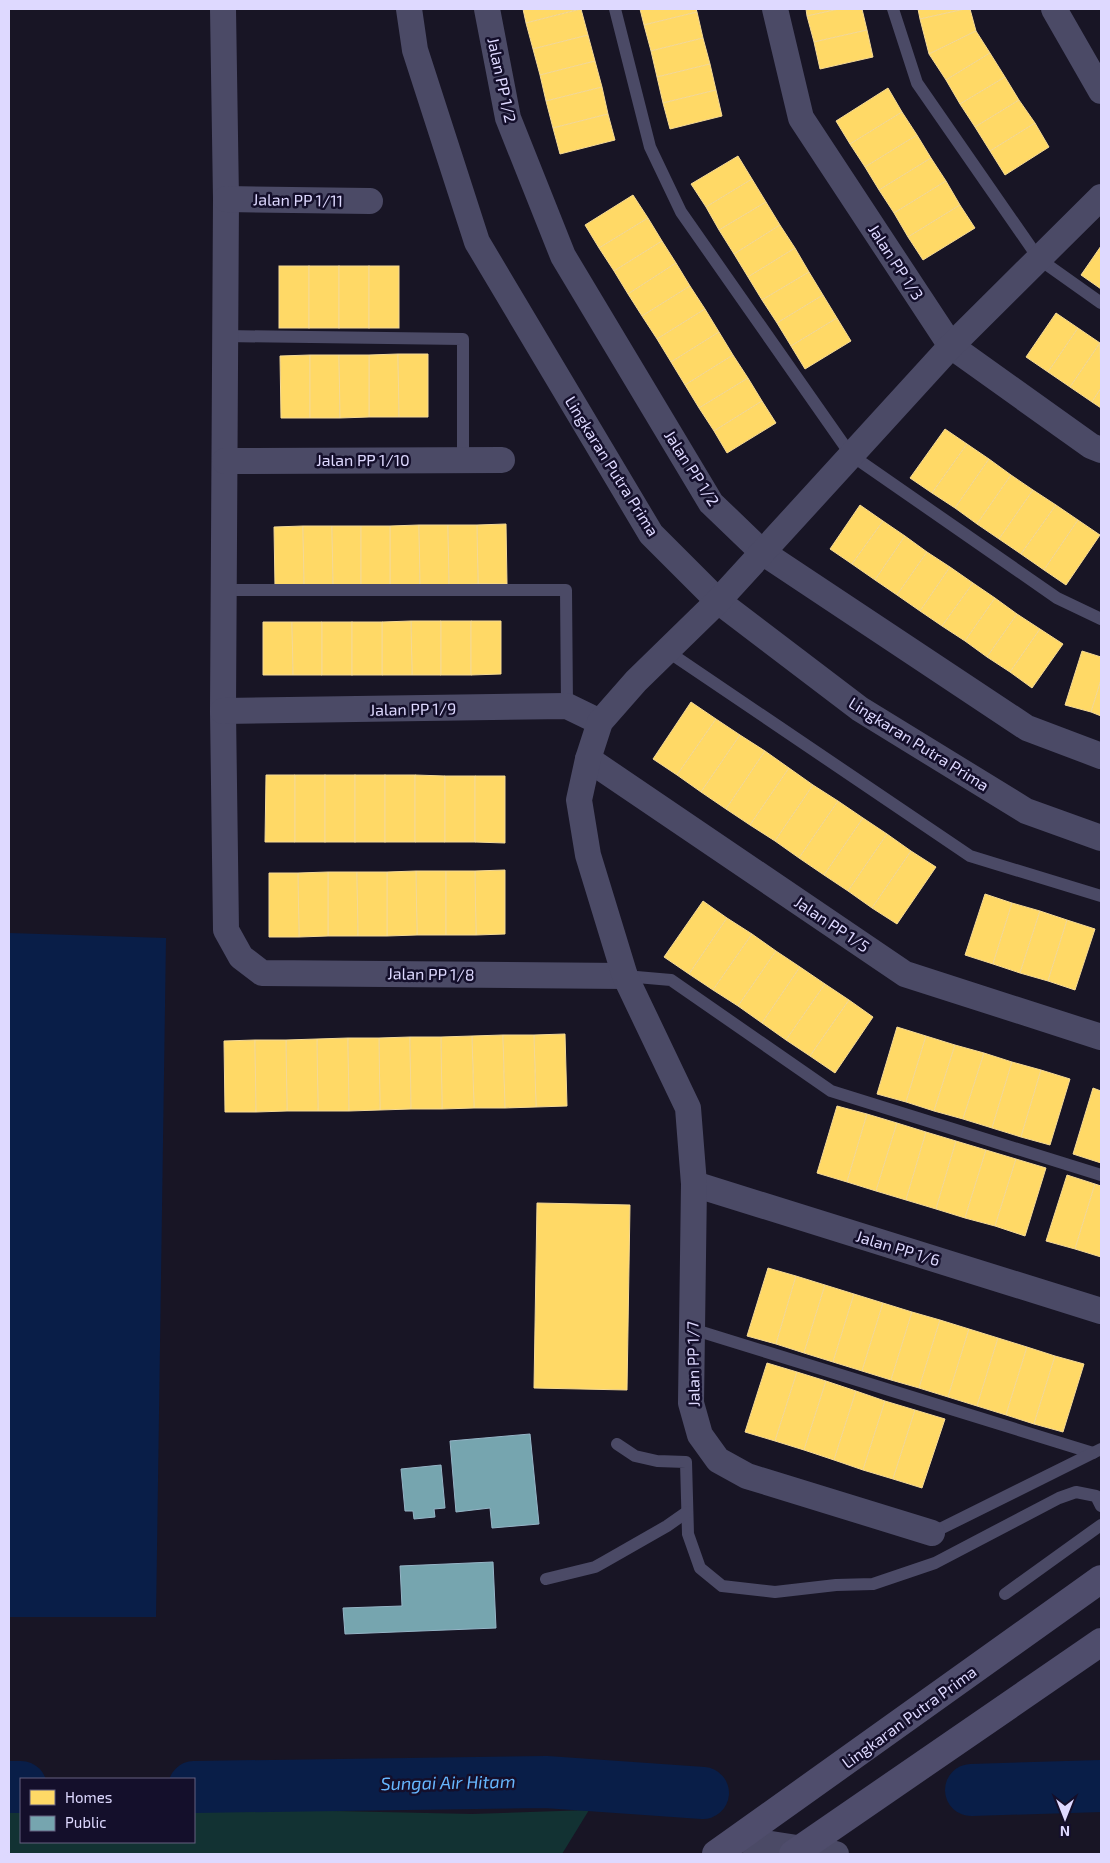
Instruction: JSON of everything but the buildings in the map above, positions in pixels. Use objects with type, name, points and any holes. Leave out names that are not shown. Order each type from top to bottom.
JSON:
[{"type":"main road","name":"Lingkaran Putra Prima","points":[[727,1847],[1101,1579]]},
{"type":"main road","points":[[797,1852],[1101,1642]]},
{"type":"street","points":[[222,9],[226,199],[223,711]]},
{"type":"street","name":"Lingkaran Putra Prima","points":[[409,9],[415,50],[476,242],[651,534],[718,601],[860,709],[1026,811],[1101,838]]},
{"type":"street","name":"Jalan PP 1/2","points":[[488,9],[508,118],[563,256],[711,502],[762,552],[1027,728],[1101,756]]},
{"type":"street","name":"Jalan PP 1/3","points":[[775,9],[801,118],[951,346],[1091,446],[1101,450]]},
{"type":"street","points":[[1054,9],[1101,90]]},
{"type":"street","points":[[600,722],[636,681],[718,601],[951,346],[1101,197]]},
{"type":"street","name":"Jalan PP 1/11","points":[[226,199],[370,201]]},
{"type":"street","name":"Jalan PP 1/10","points":[[225,461],[502,460]]},
{"type":"street","name":"Jalan PP 1/9","points":[[223,711],[566,706],[600,722]]},
{"type":"street","name":"Jalan PP 1/8","points":[[223,711],[226,930],[242,957],[262,973],[625,976]]},
{"type":"street","name":"Jalan PP 1/7","points":[[600,722],[588,759],[579,800],[588,855],[625,976],[688,1108],[694,1184],[692,1403],[700,1435],[718,1460],[747,1476],[932,1533]]},
{"type":"street","name":"Jalan PP 1/5","points":[[588,759],[905,974],[1101,1037]]},
{"type":"street","name":"Jalan PP 1/6","points":[[694,1184],[1101,1311]]},
{"type":"street","points":[[727,1847],[836,1854]]},
{"type":"lane","points":[[616,9],[650,147],[681,212],[851,455],[1057,598],[1101,619]]},
{"type":"lane","points":[[893,9],[917,83],[1039,259],[1101,303]]},
{"type":"lane","points":[[225,336],[463,339],[463,460]]},
{"type":"lane","points":[[224,590],[566,590],[566,706]]},
{"type":"lane","points":[[667,651],[970,856],[1101,896]]},
{"type":"lane","points":[[625,976],[671,980],[831,1091],[1101,1175]]},
{"type":"lane","points":[[692,1329],[1097,1451]]},
{"type":"lane","points":[[617,1444],[635,1456],[656,1461],[686,1462],[688,1534],[700,1568],[722,1586],[774,1592],[873,1584],[935,1563],[1059,1498],[1076,1492],[1096,1496],[1101,1506]]},
{"type":"lane","points":[[932,1533],[1097,1451]]},
{"type":"lane","points":[[546,1579],[595,1567],[667,1526],[686,1512]]},
{"type":"lane","points":[[1005,1594],[1101,1525]]},
{"type":"green space","points":[[9,1805],[20,1805],[20,1843],[195,1843],[195,1808],[472,1814],[589,1810],[562,1854],[9,1854]]},
{"type":"water","points":[[9,933],[166,938],[156,1617],[9,1617]]},
{"type":"waterway","name":"Sungai Air Hitam","points":[[195,1787],[546,1782],[703,1793]]},
{"type":"waterway","name":"Sungai Air Hitam","points":[[971,1790],[1101,1786]]},
{"type":"waterway","name":"Sungai Air Hitam","points":[[9,1787],[20,1787]]}]
